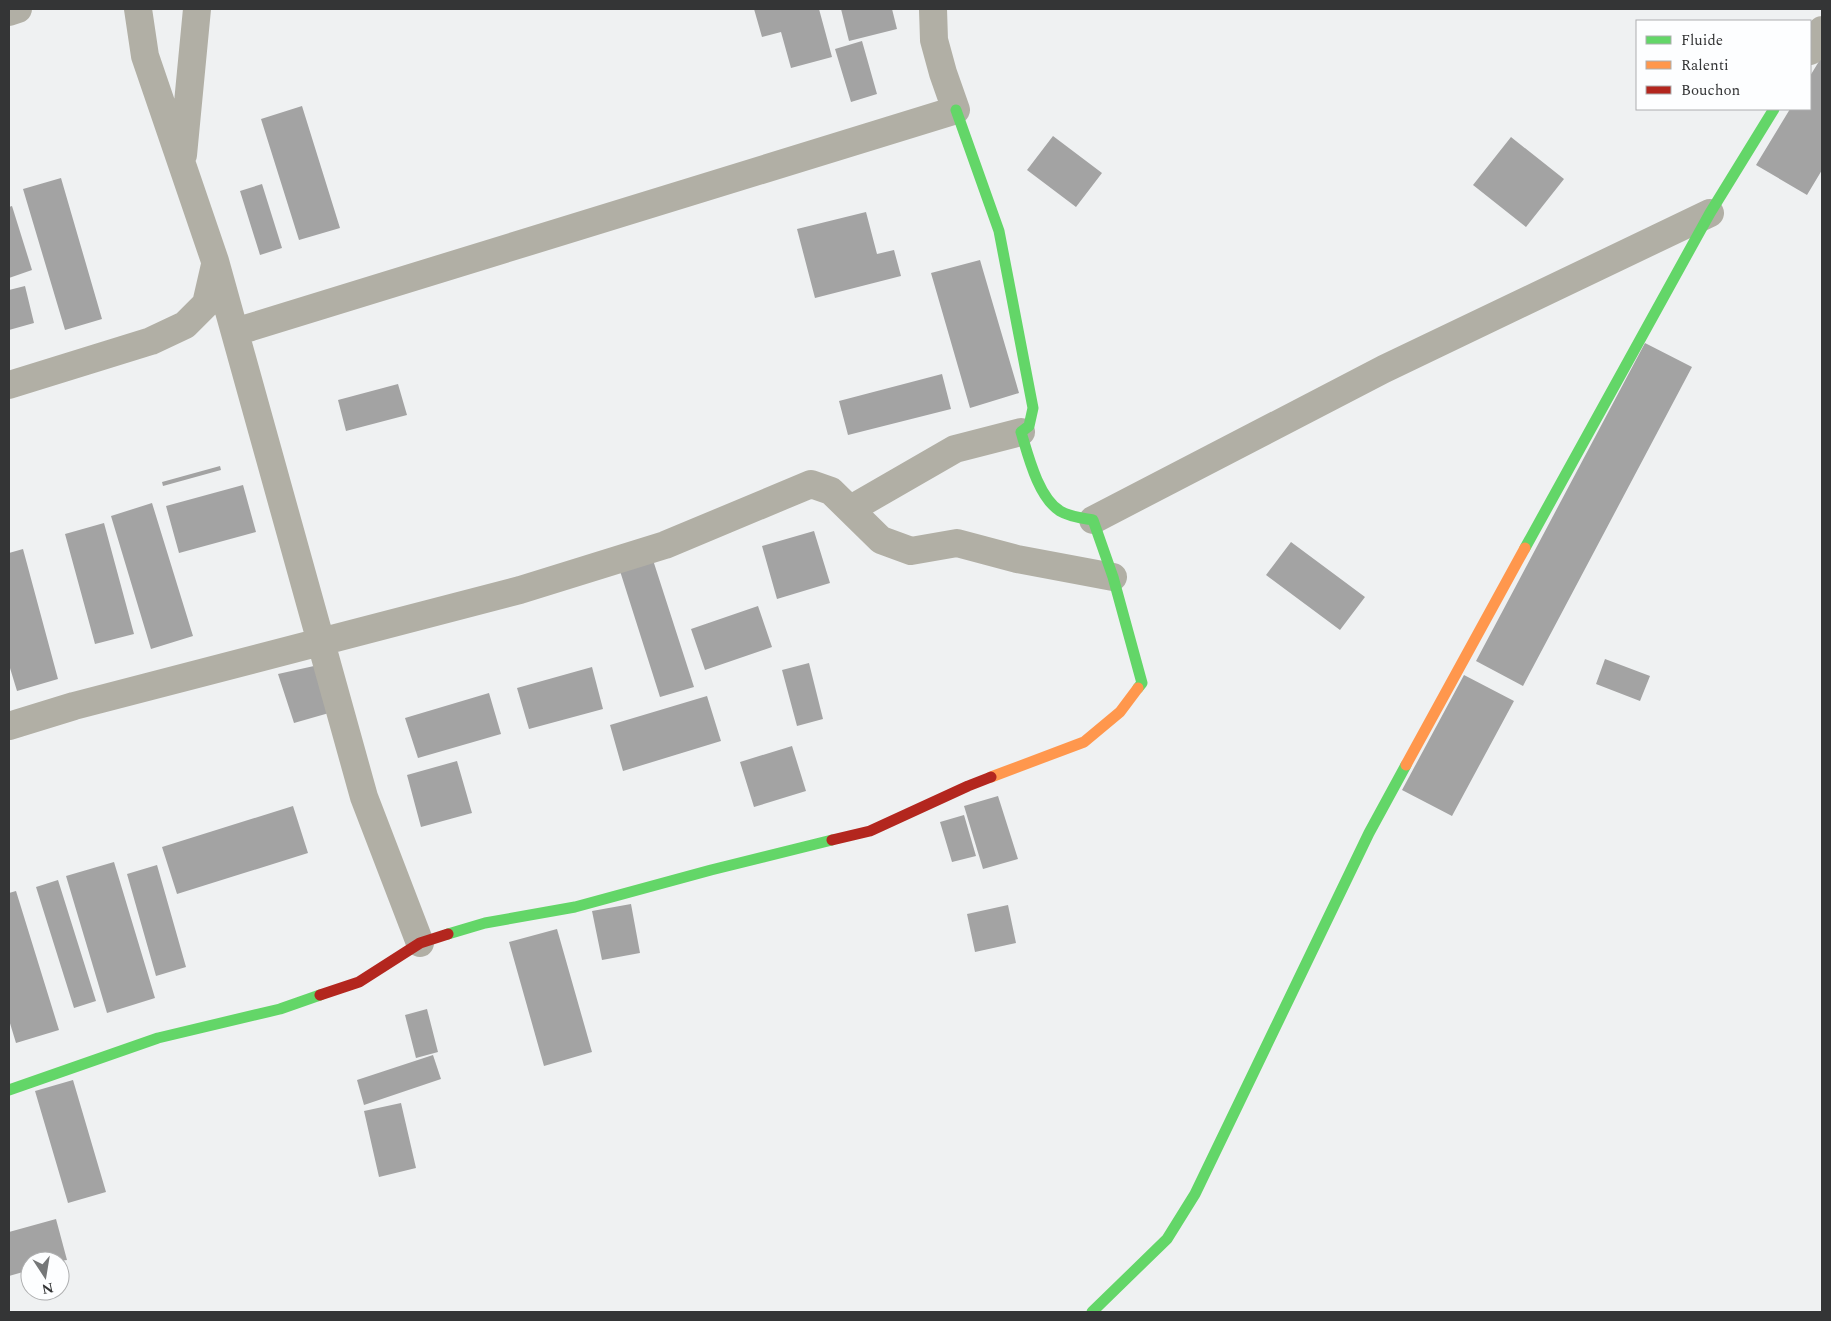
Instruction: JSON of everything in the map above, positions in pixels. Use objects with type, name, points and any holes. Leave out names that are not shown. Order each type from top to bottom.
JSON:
[{"type":"street","points":[[9,12],[18,9]]},
{"type":"street","points":[[138,9],[145,56],[216,261],[364,796],[420,943]]},
{"type":"street","points":[[182,162],[197,9]]},
{"type":"street","points":[[851,509],[955,449],[1021,432],[1029,426],[1033,408],[999,231],[943,73],[934,40],[933,9]]},
{"type":"street","points":[[1811,49],[1822,30]]},
{"type":"street","points":[[235,332],[956,110]]},
{"type":"street","points":[[1092,1312],[1167,1240],[1194,1194],[1368,833],[1710,213],[1773,110]]},
{"type":"street","points":[[1021,432],[1032,467],[1046,494],[1056,508],[1073,517],[1093,520],[1384,369],[1710,213]]},
{"type":"street","points":[[9,385],[151,341],[185,325],[206,304],[216,261]]},
{"type":"street","points":[[9,726],[74,706],[520,590],[656,548],[811,484],[831,491],[881,540],[911,551],[957,543],[1017,559],[1113,577]]},
{"type":"street","points":[[9,1090],[158,1038],[280,1009],[359,982],[420,943],[485,922],[575,907],[711,870],[870,832],[968,786],[1084,742],[1120,712],[1142,683],[1113,577],[1093,520]]},
{"type":"building","points":[[754,9],[819,9],[832,57],[791,68],[781,32],[762,37]]},
{"type":"building","points":[[841,9],[892,9],[897,29],[849,41]]},
{"type":"building","points":[[862,41],[877,94],[851,102],[835,49]]},
{"type":"building","points":[[1821,58],[1822,170],[1807,195],[1756,165],[1789,110],[1811,110],[1811,74]]},
{"type":"building","points":[[302,106],[340,228],[299,240],[261,119]]},
{"type":"building","points":[[1053,136],[1102,173],[1076,207],[1027,170]]},
{"type":"building","points":[[1511,137],[1564,179],[1526,227],[1473,185]]},
{"type":"building","points":[[61,178],[102,319],[65,330],[23,189]]},
{"type":"building","points":[[262,184],[282,248],[260,255],[240,191]]},
{"type":"building","points":[[12,206],[32,270],[9,278],[9,207]]},
{"type":"building","points":[[866,212],[877,254],[894,250],[901,276],[815,298],[797,229]]},
{"type":"building","points":[[980,260],[1019,393],[970,408],[931,273]]},
{"type":"building","points":[[25,286],[34,323],[9,330],[9,290]]},
{"type":"building","points":[[1645,343],[1692,367],[1523,686],[1476,661]]},
{"type":"building","points":[[942,374],[951,409],[848,435],[839,401]]},
{"type":"building","points":[[398,384],[407,415],[346,431],[338,400]]},
{"type":"building","points":[[220,466],[221,470],[163,486],[162,482]]},
{"type":"building","points":[[243,485],[256,532],[179,553],[166,506]]},
{"type":"building","points":[[152,503],[193,636],[151,649],[111,516]]},
{"type":"building","points":[[104,523],[134,634],[95,644],[65,534]]},
{"type":"building","points":[[814,531],[830,583],[777,599],[762,546]]},
{"type":"building","points":[[1291,542],[1365,597],[1340,630],[1266,575]]},
{"type":"building","points":[[23,549],[58,679],[17,691],[9,669],[9,553]]},
{"type":"building","points":[[653,560],[694,687],[660,697],[620,571]]},
{"type":"building","points":[[758,606],[772,647],[705,670],[691,629]]},
{"type":"building","points":[[1605,659],[1650,676],[1640,701],[1596,684]]},
{"type":"building","points":[[809,663],[823,719],[797,726],[782,670]]},
{"type":"building","points":[[314,666],[329,713],[294,723],[278,674]]},
{"type":"building","points":[[592,667],[603,709],[529,729],[517,688]]},
{"type":"building","points":[[1464,675],[1514,701],[1452,816],[1402,790]]},
{"type":"building","points":[[489,693],[501,734],[418,758],[405,718]]},
{"type":"building","points":[[707,696],[721,741],[623,771],[610,725]]},
{"type":"building","points":[[792,746],[806,791],[754,807],[740,762]]},
{"type":"building","points":[[457,761],[472,813],[421,827],[407,775]]},
{"type":"building","points":[[998,796],[1018,859],[983,869],[964,806]]},
{"type":"building","points":[[293,806],[308,853],[177,894],[162,847]]},
{"type":"building","points":[[964,815],[976,856],[952,862],[940,822]]},
{"type":"building","points":[[114,862],[155,998],[107,1013],[66,876]]},
{"type":"building","points":[[157,865],[186,967],[156,976],[127,874]]},
{"type":"building","points":[[58,880],[96,1001],[74,1008],[36,887]]},
{"type":"building","points":[[16,891],[59,1030],[16,1043],[9,1020],[9,893]]},
{"type":"building","points":[[631,904],[640,953],[602,960],[592,911]]},
{"type":"building","points":[[1008,905],[1016,943],[975,952],[967,914]]},
{"type":"building","points":[[557,929],[592,1052],[544,1066],[509,942]]},
{"type":"building","points":[[427,1009],[438,1052],[416,1058],[405,1015]]},
{"type":"building","points":[[433,1055],[441,1079],[364,1105],[357,1080]]},
{"type":"building","points":[[73,1080],[106,1192],[68,1203],[35,1091]]},
{"type":"building","points":[[401,1103],[416,1168],[379,1177],[364,1111]]},
{"type":"building","points":[[56,1219],[65,1251],[20,1251],[20,1273],[9,1276],[9,1232]]},
{"type":"traffic: fast","points":[[956,110],[999,231],[1033,408],[1029,426],[1021,432],[1027,452],[1040,486],[1052,505],[1068,515],[1093,520],[1113,577],[1142,683],[1138,688]]},
{"type":"traffic: fast","points":[[1525,548],[1710,213],[1773,110]]},
{"type":"traffic: fast","points":[[1092,1312],[1167,1239],[1195,1194],[1369,833],[1406,765]]},
{"type":"traffic: fast","points":[[448,934],[485,923],[575,907],[832,840]]},
{"type":"traffic: fast","points":[[9,1090],[158,1038],[280,1009],[320,995]]},
{"type":"traffic: slow","points":[[1406,765],[1525,548]]},
{"type":"traffic: slow","points":[[991,777],[1084,742],[1120,712],[1138,688]]},
{"type":"traffic: jam","points":[[832,840],[870,831],[991,777]]},
{"type":"traffic: jam","points":[[320,995],[359,982],[420,943],[448,934]]}]
